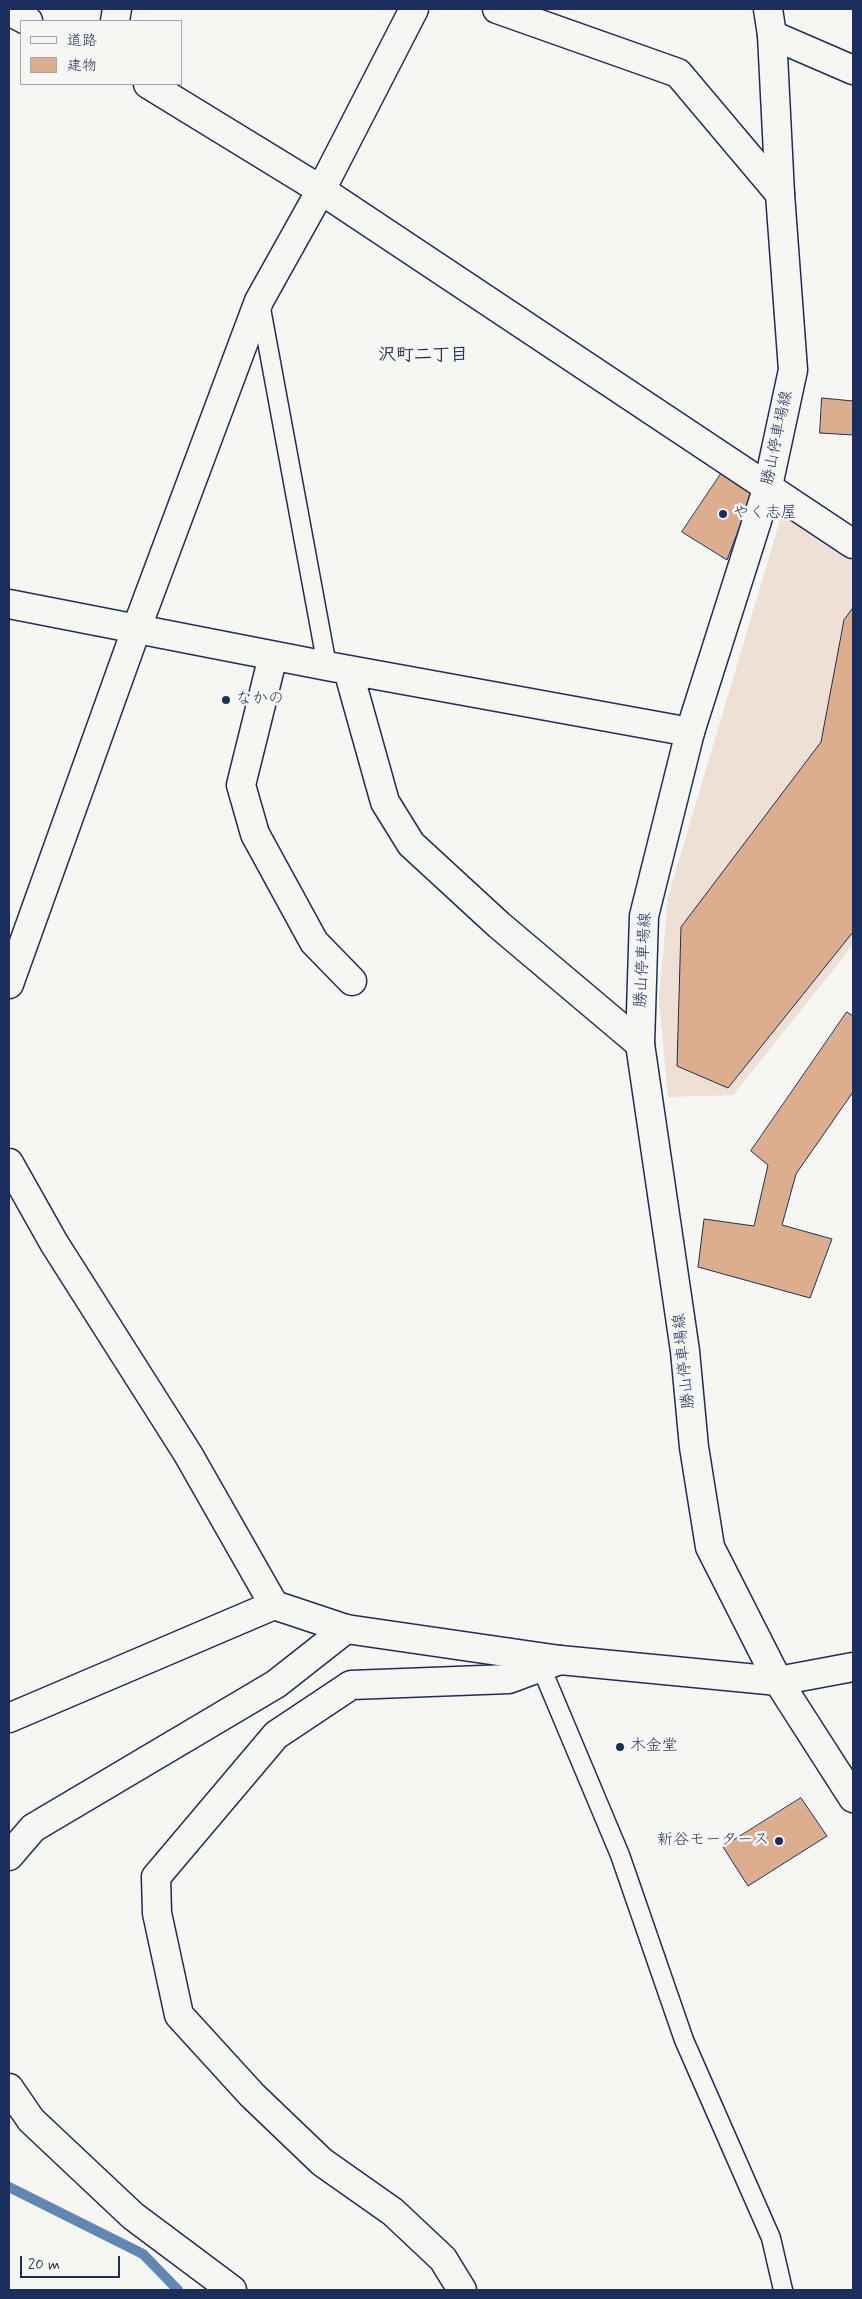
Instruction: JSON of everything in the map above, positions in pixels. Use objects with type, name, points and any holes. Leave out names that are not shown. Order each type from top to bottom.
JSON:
[{"type":"street","points":[[9,984],[136,630],[259,301],[321,190],[414,9]]},
{"type":"street","points":[[497,9],[678,73],[780,194]]},
{"type":"street","points":[[9,11],[26,20]]},
{"type":"street","points":[[770,22],[853,70]]},
{"type":"street","name":"勝山停車場線","points":[[770,22],[792,370],[768,486],[690,732],[644,916],[640,1044],[685,1351],[694,1447],[710,1547],[778,1681],[853,1798]]},
{"type":"street","points":[[150,85],[321,190],[853,544]]},
{"type":"street","points":[[9,604],[273,656],[690,732]]},
{"type":"street","points":[[273,656],[241,785],[255,834],[314,942],[352,981]]},
{"type":"street","points":[[337,668],[385,802],[410,844],[499,925],[640,1044]]},
{"type":"street","points":[[9,1164],[54,1243],[188,1454],[274,1605]]},
{"type":"street","points":[[9,1718],[274,1605],[346,1629],[551,1663],[778,1681],[853,1667]]},
{"type":"street","points":[[9,1856],[33,1828],[276,1684],[346,1629]]},
{"type":"street","points":[[462,2290],[443,2259],[394,2212],[322,2162],[252,2095],[179,2016],[158,1913],[156,1877],[276,1735],[351,1685],[509,1680],[551,1663]]},
{"type":"street","points":[[9,2088],[31,2120],[133,2216],[232,2290]]},
{"type":"lane","points":[[259,301],[337,668]]},
{"type":"lane","points":[[551,1663],[684,2040],[771,2238],[783,2290]]},
{"type":"shaded area","points":[[784,507],[853,555],[853,945],[733,1095],[668,1097],[659,999],[668,897]]},
{"type":"building","points":[[822,398],[853,401],[853,435],[820,433]]},
{"type":"building","points":[[727,465],[756,484],[727,560],[682,532]]},
{"type":"building","points":[[853,608],[853,932],[728,1088],[677,1066],[681,927],[821,742],[844,620]]},
{"type":"building","points":[[847,1012],[853,1016],[853,1092],[796,1174],[782,1225],[832,1239],[810,1298],[698,1267],[704,1219],[754,1226],[768,1165],[751,1151]]},
{"type":"building","points":[[801,1798],[827,1836],[748,1886],[723,1847]]},
{"type":"waterway","points":[[9,2187],[143,2254],[178,2290]]},
{"type":"place","name":"やく志屋","points":[[723,514]]},
{"type":"place","name":"なかの","points":[[226,700]]},
{"type":"place","name":"木金堂","points":[[620,1747]]},
{"type":"place","name":"新谷モータース","points":[[779,1841]]},
{"type":"district","name":"沢町二丁目","points":[[423,356]]}]
